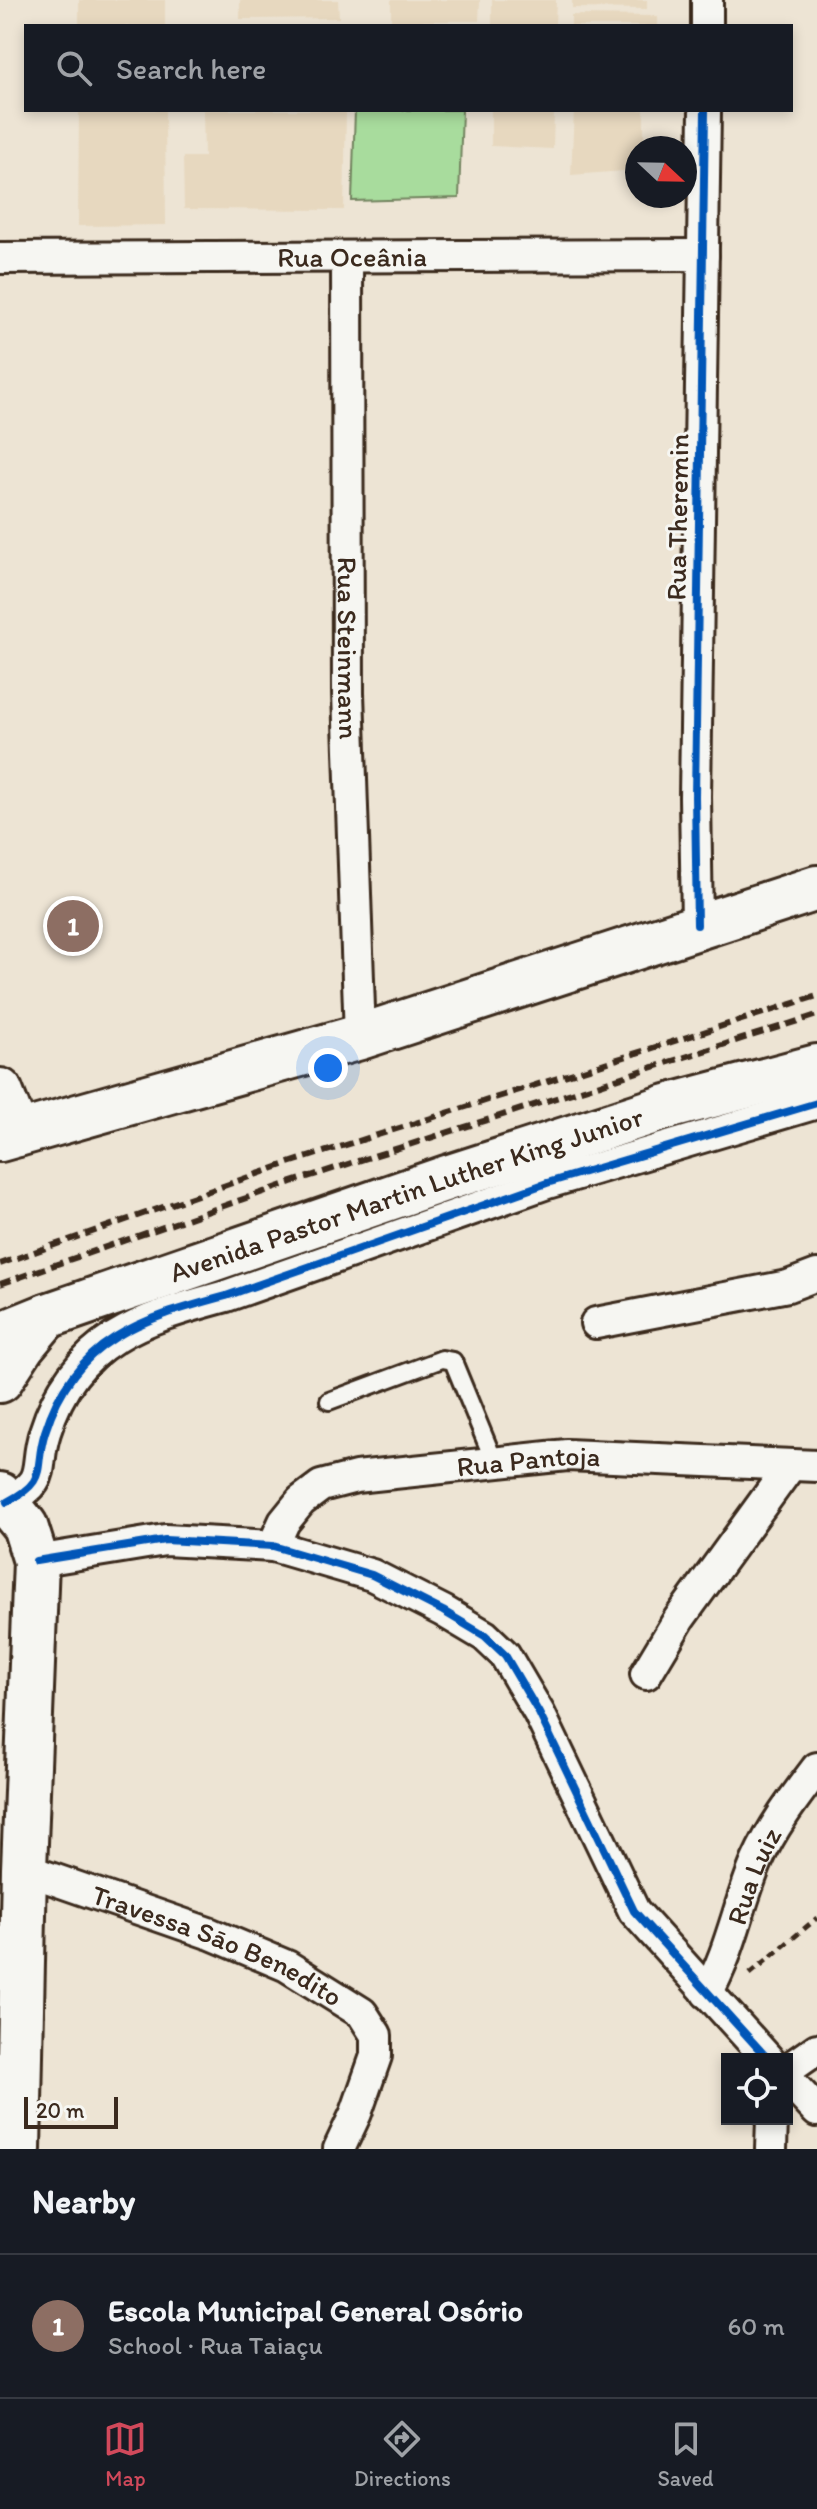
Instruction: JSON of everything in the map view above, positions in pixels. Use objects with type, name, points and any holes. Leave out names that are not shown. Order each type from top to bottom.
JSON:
[{"type":"main road","points":[[0,1091],[8,1137],[360,1037],[817,888]]},
{"type":"main road","name":"Avenida Pastor Martin Luther King Junior","points":[[0,1335],[47,1316],[535,1149],[667,1107],[817,1067]]},
{"type":"main road","points":[[0,1380],[47,1316]]},
{"type":"main road","points":[[4,1499],[25,1526],[36,1561],[24,1869],[18,2149]]},
{"type":"street","points":[[707,0],[707,24]]},
{"type":"street","name":"Rua Theremin","points":[[697,925],[695,797],[705,112]]},
{"type":"street","name":"Rua Oceânia","points":[[0,258],[703,255]]},
{"type":"street","name":"Rua Steinmann","points":[[347,258],[348,693],[360,1037]]},
{"type":"street","points":[[4,1499],[27,1492],[36,1481],[44,1433],[72,1376],[89,1355],[120,1332],[547,1183],[817,1103]]},
{"type":"street","points":[[596,1323],[788,1286],[817,1275]]},
{"type":"street","name":"Rua Pantoja","points":[[273,1546],[284,1522],[301,1501],[321,1486],[356,1477],[567,1455],[804,1466]]},
{"type":"street","points":[[646,1674],[679,1619],[804,1466]]},
{"type":"street","points":[[36,1561],[165,1540],[273,1546],[372,1575],[485,1636],[505,1655],[539,1713],[634,1911],[762,2053]]},
{"type":"street","name":"Rua Luiz","points":[[711,1997],[757,1860],[784,1812],[817,1768]]},
{"type":"street","name":"Travessa Sāo Benedito","points":[[24,1869],[211,1934],[287,1966],[362,2013],[376,2035],[376,2056],[356,2113],[339,2149]]},
{"type":"street","points":[[793,2066],[817,2049]]},
{"type":"street","points":[[793,2085],[817,2111]]},
{"type":"street","points":[[771,2149],[772,2125]]},
{"type":"lane","points":[[329,1401],[442,1359],[453,1361],[494,1461]]},
{"type":"path","points":[[711,1997],[817,1918]]},
{"type":"shaded area","points":[[79,0],[165,0],[165,24],[79,24]]},
{"type":"shaded area","points":[[240,0],[338,0],[339,18],[240,19]]},
{"type":"shaded area","points":[[391,0],[480,0],[479,21],[391,21]]},
{"type":"shaded area","points":[[492,0],[556,0],[555,24],[492,24]]},
{"type":"shaded area","points":[[572,0],[647,0],[647,9],[572,8]]},
{"type":"shaded area","points":[[571,15],[658,16],[658,24],[571,24]]},
{"type":"shaded area","points":[[79,112],[165,112],[166,225],[78,226]]},
{"type":"shaded area","points":[[203,112],[346,112],[344,210],[184,209],[183,157],[204,157]]},
{"type":"shaded area","points":[[491,112],[554,112],[553,149],[491,146]]},
{"type":"shaded area","points":[[574,112],[644,112],[644,136],[625,136],[625,171],[571,175]]},
{"type":"green space","points":[[355,112],[462,112],[459,198],[352,201]]},
{"type":"railway","points":[[0,1264],[289,1163],[817,996]]},
{"type":"railway","points":[[0,1284],[295,1181],[817,1015]]},
{"type":"cycle path","points":[[697,925],[695,797],[705,112]]},
{"type":"cycle path","points":[[7,1502],[35,1480],[45,1432],[58,1400],[74,1375],[93,1354],[139,1325],[547,1183],[817,1103]]},
{"type":"cycle path","points":[[36,1561],[165,1540],[273,1546],[372,1575],[485,1636],[505,1655],[539,1713],[634,1911],[763,2053]]},
{"type":"place","name":"Escola Municipal General Osório","points":[[73,926]]}]
